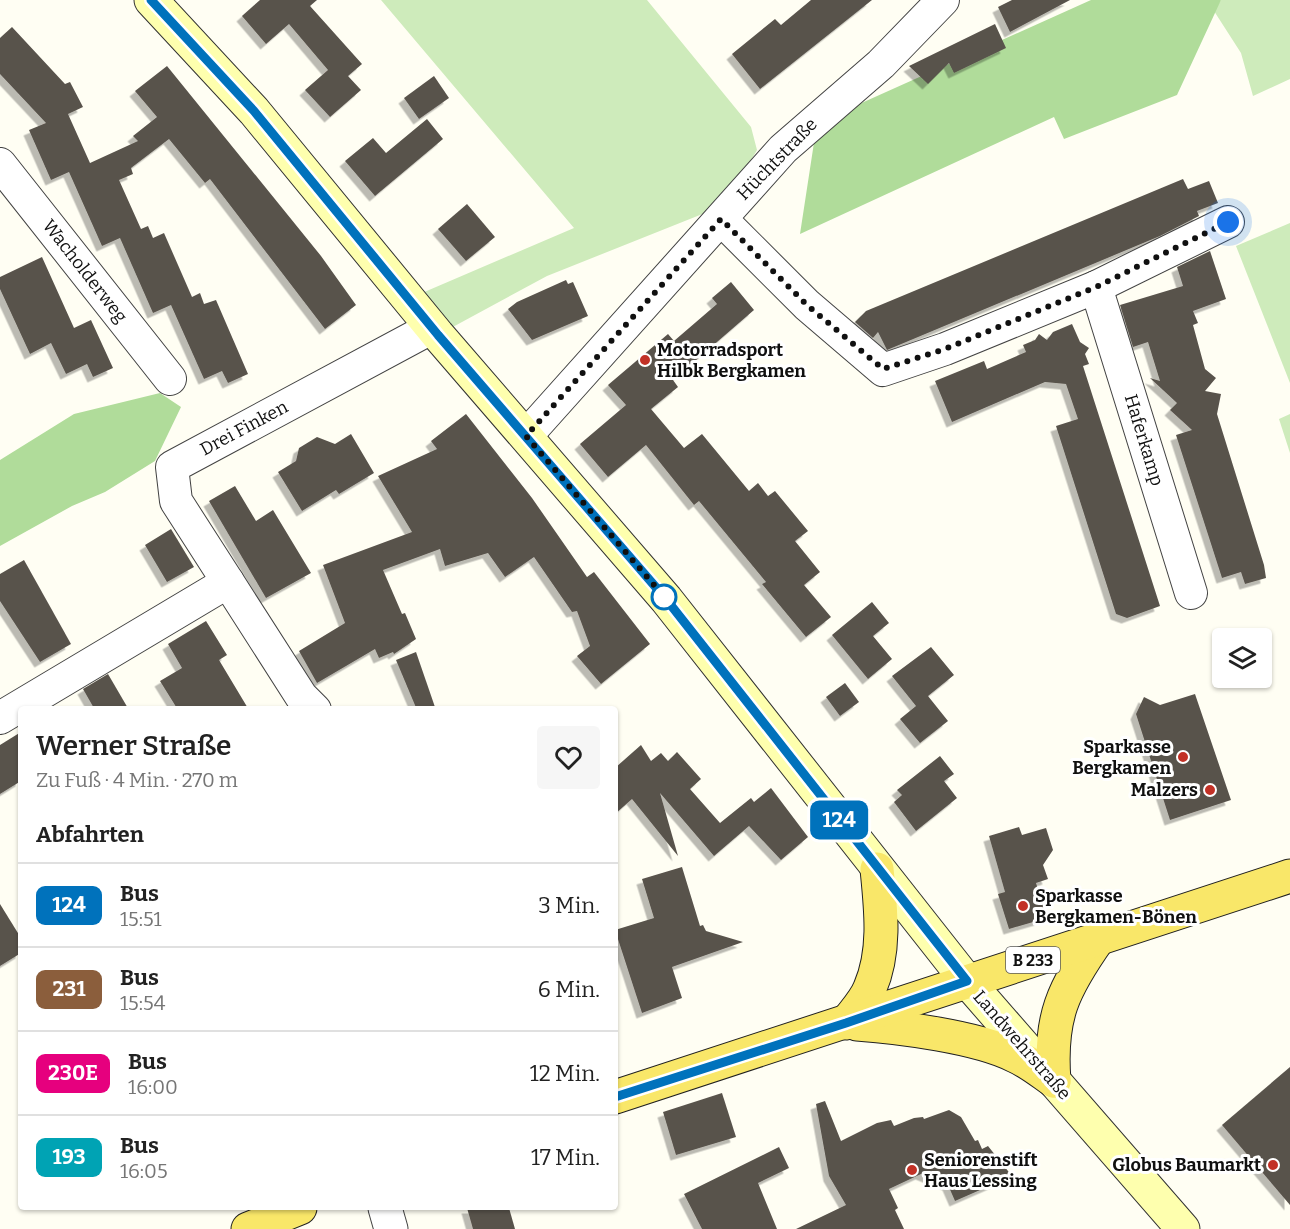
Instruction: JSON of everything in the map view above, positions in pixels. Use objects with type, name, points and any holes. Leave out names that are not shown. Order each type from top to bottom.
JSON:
[{"type":"main road","name":"Landwehrstraße","points":[[151,0],[254,111],[431,327],[698,639],[967,981],[1183,1229]]},
{"type":"main road","points":[[846,1023],[870,990],[879,957],[882,919],[877,869]]},
{"type":"main road","name":"B 233","points":[[618,1096],[1290,876]]},
{"type":"main road","points":[[1054,1081],[1052,1049],[1060,1004],[1075,972],[1099,938]]},
{"type":"main road","points":[[846,1023],[897,1027],[977,1043],[1014,1055],[1054,1081]]},
{"type":"main road","points":[[248,1229],[295,1210]]},
{"type":"street","name":"Hüchtstraße","points":[[526,436],[790,142],[881,64],[943,0]]},
{"type":"street","name":"Wacholderweg","points":[[0,164],[170,379]]},
{"type":"street","points":[[721,219],[807,305],[883,369],[945,349],[1096,287],[1228,222]]},
{"type":"street","name":"Haferkamp","points":[[1096,287],[1191,593]]},
{"type":"street","name":"Drei Finken","points":[[311,706],[301,696],[176,501],[172,466],[431,327]]},
{"type":"street","points":[[39,703],[228,582]]},
{"type":"street","points":[[0,718],[18,711]]},
{"type":"street","points":[[386,1210],[391,1229]]},
{"type":"green space","points":[[381,0],[647,0],[751,127],[757,150],[725,205],[547,276],[438,335],[408,299],[574,228]]},
{"type":"green space","points":[[1091,0],[1221,0],[1177,95],[1064,139],[1054,117],[800,234],[817,123]]},
{"type":"green space","points":[[1221,0],[1290,0],[1290,79],[1253,96],[1241,53],[1214,11]]},
{"type":"green space","points":[[1290,223],[1290,383],[1236,246]]},
{"type":"green space","points":[[160,393],[181,407],[155,461],[105,492],[72,506],[0,546],[0,460],[74,414]]},
{"type":"green space","points":[[1290,414],[1290,453],[1279,419]]},
{"type":"building","points":[[260,0],[317,0],[310,6],[362,64],[348,76],[361,90],[330,117],[305,90],[328,70],[289,24],[266,44],[242,16]]},
{"type":"building","points":[[811,0],[872,0],[760,89],[732,54],[775,19],[781,25]]},
{"type":"building","points":[[1012,0],[1070,0],[1010,32],[998,7]]},
{"type":"building","points":[[995,24],[1006,48],[954,73],[949,63],[928,84],[909,66]]},
{"type":"building","points":[[12,27],[65,84],[70,82],[83,107],[68,114],[90,163],[138,141],[133,136],[157,117],[135,91],[167,66],[321,256],[356,305],[325,329],[210,179],[205,183],[169,139],[131,168],[133,174],[119,180],[141,229],[148,226],[153,238],[164,233],[192,297],[200,293],[204,304],[216,300],[248,374],[228,383],[222,371],[204,379],[171,305],[153,313],[120,238],[102,246],[69,172],[51,180],[29,130],[46,123],[0,74],[0,38]]},
{"type":"building","points":[[434,76],[449,98],[419,119],[404,98]]},
{"type":"building","points":[[427,119],[443,139],[375,196],[345,161],[373,138],[386,153]]},
{"type":"building","points":[[1183,179],[1188,189],[1209,181],[1218,203],[1197,211],[1199,216],[1160,236],[887,350],[878,332],[873,338],[855,322],[866,311]]},
{"type":"building","points":[[467,204],[495,237],[466,261],[438,229]]},
{"type":"building","points":[[1210,251],[1226,299],[1193,311],[1198,323],[1193,325],[1205,369],[1216,378],[1205,391],[1221,394],[1217,414],[1264,565],[1266,578],[1245,584],[1241,572],[1222,578],[1176,435],[1192,430],[1170,410],[1177,403],[1150,378],[1160,381],[1148,342],[1133,347],[1120,305],[1183,286],[1177,267]]},
{"type":"building","points":[[42,257],[74,328],[91,320],[113,368],[93,377],[87,364],[66,374],[51,343],[30,354],[0,289],[0,277]]},
{"type":"building","points":[[566,280],[568,284],[573,282],[588,316],[532,340],[508,309],[517,302]]},
{"type":"building","points":[[731,282],[754,310],[673,380],[678,387],[651,409],[684,448],[702,434],[749,491],[758,483],[768,496],[775,491],[808,531],[795,541],[820,572],[804,585],[831,617],[806,637],[762,584],[766,582],[699,501],[694,505],[646,445],[608,477],[580,444],[626,405],[608,385],[668,334],[674,341],[717,304],[712,298]]},
{"type":"building","points":[[1072,324],[1080,342],[1089,348],[1085,354],[1089,364],[1083,366],[1160,606],[1127,618],[1116,614],[1056,426],[1078,419],[1066,384],[1045,382],[952,422],[935,381],[984,361],[987,369],[1026,352],[1023,345],[1035,340],[1039,334],[1047,340],[1053,332]]},
{"type":"building","points":[[466,414],[532,498],[587,577],[594,572],[650,644],[601,684],[577,656],[590,646],[577,611],[572,612],[534,557],[505,577],[488,553],[445,566],[440,549],[383,570],[402,614],[405,613],[416,639],[394,654],[393,652],[379,658],[375,649],[317,683],[299,651],[345,623],[323,565],[412,532],[378,476],[437,449],[431,441]]},
{"type":"building","points":[[351,434],[374,473],[339,494],[336,490],[302,511],[278,472],[296,461],[299,448],[317,437],[335,444]]},
{"type":"building","points":[[235,486],[256,521],[273,510],[311,573],[266,598],[209,501]]},
{"type":"building","points":[[171,529],[194,567],[167,582],[145,545]]},
{"type":"building","points":[[24,560],[71,644],[40,662],[0,601],[0,574]]},
{"type":"building","points":[[872,602],[889,623],[873,636],[892,659],[868,679],[832,635]]},
{"type":"building","points":[[206,621],[227,655],[219,660],[247,706],[176,706],[160,681],[182,668],[168,644]]},
{"type":"building","points":[[931,647],[954,675],[928,696],[948,721],[920,743],[900,719],[916,706],[892,676]]},
{"type":"building","points":[[416,652],[435,706],[415,706],[396,660]]},
{"type":"building","points":[[108,674],[127,706],[93,706],[83,689]]},
{"type":"building","points":[[845,683],[859,702],[840,716],[826,697]]},
{"type":"building","name":"Sparkasse Bergkamen","points":[[1195,694],[1231,800],[1170,820],[1136,714],[1144,697],[1160,705]]},
{"type":"building","points":[[18,734],[18,783],[0,794],[0,745]]},
{"type":"building","points":[[641,745],[651,761],[661,753],[668,761],[677,752],[701,779],[690,789],[720,823],[751,798],[754,802],[771,788],[808,837],[781,860],[749,826],[714,856],[660,793],[678,856],[632,799],[618,811],[618,765]]},
{"type":"building","points":[[940,756],[954,774],[944,781],[957,798],[916,831],[894,802],[902,795],[897,790]]},
{"type":"building","points":[[1019,827],[1022,835],[1046,828],[1053,850],[1043,865],[1048,879],[1036,883],[1047,918],[1009,929],[998,894],[1005,892],[989,836]]},
{"type":"building","points":[[682,867],[700,926],[703,925],[706,931],[743,942],[672,967],[682,998],[642,1013],[618,939],[618,929],[654,918],[642,879]]},
{"type":"building","points":[[0,904],[18,933],[18,955],[0,966]]},
{"type":"building","name":"Globus Baumarkt","points":[[1290,1067],[1290,1205],[1222,1125]]},
{"type":"building","points":[[722,1093],[736,1137],[676,1155],[663,1112]]},
{"type":"building","name":"Seniorenstift Haus Lessing","points":[[825,1101],[841,1141],[877,1123],[891,1120],[894,1126],[914,1118],[923,1117],[924,1119],[949,1110],[961,1117],[975,1141],[978,1140],[982,1149],[988,1146],[1012,1176],[955,1201],[948,1185],[921,1174],[889,1189],[904,1229],[796,1229],[846,1205],[829,1176],[816,1104]]},
{"type":"building","points":[[779,1147],[789,1168],[758,1183],[777,1229],[702,1229],[684,1194]]},
{"type":"building","points":[[468,1210],[510,1210],[515,1229],[473,1229]]},
{"type":"bus line","name":"124","points":[[151,0],[254,111],[438,335],[666,599],[967,981],[846,1023],[618,1096]]},
{"type":"place","name":"Motorradsport Hilbk Bergkamen","points":[[645,360]]},
{"type":"place","name":"Sparkasse Bergkamen","points":[[1183,757]]},
{"type":"place","name":"Malzers","points":[[1210,790]]},
{"type":"place","name":"Sparkasse Bergkamen-Bönen","points":[[1023,906]]},
{"type":"place","name":"Globus Baumarkt","points":[[1273,1165]]},
{"type":"place","name":"Seniorenstift Haus Lessing","points":[[912,1170]]},
{"type":"route","points":[[664,597],[666,599],[526,436],[721,219],[807,305],[883,369],[945,349],[1096,287],[1228,222]]}]
